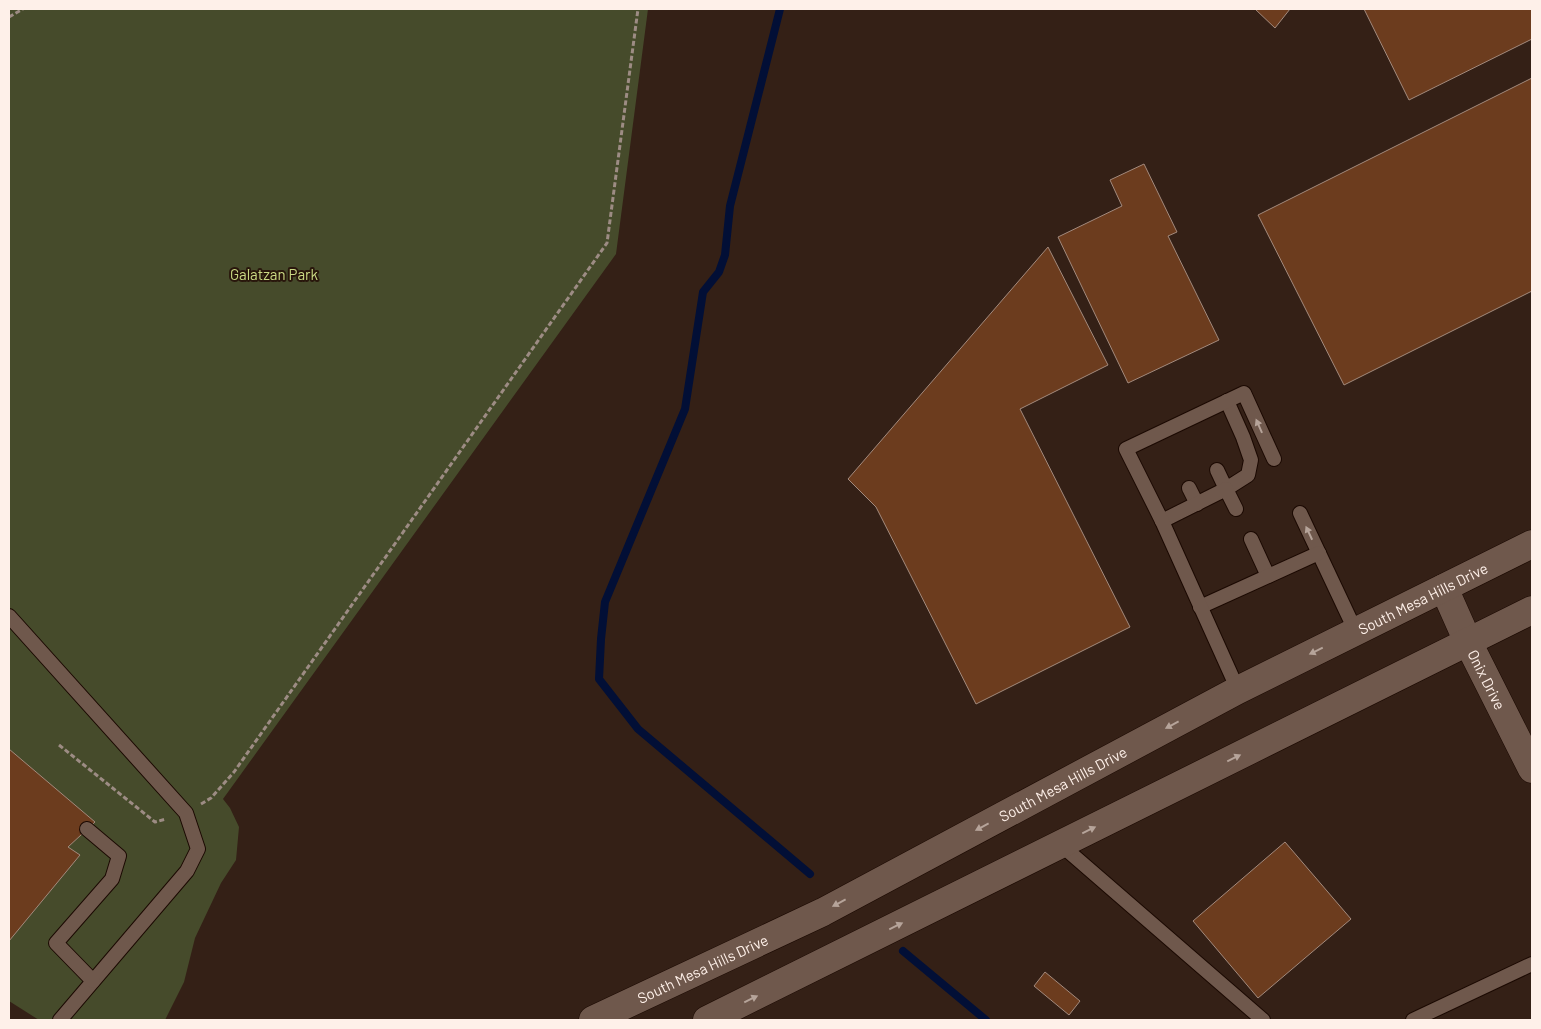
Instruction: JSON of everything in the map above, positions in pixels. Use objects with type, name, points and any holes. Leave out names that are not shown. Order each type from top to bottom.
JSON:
[{"type":"street","name":"South Mesa Hills Drive","points":[[593,1020],[823,912],[1238,690],[1532,544]]},
{"type":"street","name":"Onix Drive","points":[[1444,588],[1468,642],[1532,769]]},
{"type":"street","points":[[707,1020],[1532,610]]},
{"type":"lane","points":[[1238,690],[1162,521],[1126,449],[1164,438],[1194,424],[1226,401],[1244,393],[1274,459]]},
{"type":"lane","points":[[1162,521],[1226,489],[1248,475],[1251,460],[1243,437],[1226,401]]},
{"type":"lane","points":[[1217,470],[1236,509]]},
{"type":"lane","points":[[1189,488],[1197,504]]},
{"type":"lane","points":[[1300,513],[1356,632]]},
{"type":"lane","points":[[1251,539],[1268,576]]},
{"type":"lane","points":[[1200,607],[1318,553]]},
{"type":"lane","points":[[9,616],[186,813],[198,849],[187,871],[60,1020]]},
{"type":"lane","points":[[87,829],[119,856],[112,879],[56,943],[93,981]]},
{"type":"lane","points":[[1060,844],[1264,1020]]},
{"type":"lane","points":[[1413,1020],[1532,964]]},
{"type":"path","points":[[9,17],[23,9]]},
{"type":"path","points":[[59,745],[155,822],[186,813],[211,798],[234,772],[607,243],[638,9]]},
{"type":"green space","name":"Galatzan Park","points":[[9,9],[648,9],[616,254],[223,799],[230,808],[239,827],[236,860],[221,883],[195,938],[184,982],[165,1020],[39,1020],[9,1001]]},
{"type":"building","points":[[1255,9],[1290,9],[1275,28]]},
{"type":"building","points":[[1364,9],[1532,9],[1532,39],[1409,100]]},
{"type":"building","points":[[1532,78],[1532,291],[1344,385],[1258,215]]},
{"type":"building","points":[[1144,164],[1177,232],[1168,236],[1219,340],[1128,383],[1058,237],[1122,206],[1110,180]]},
{"type":"building","points":[[1048,247],[1108,365],[1020,409],[1130,627],[976,704],[876,507],[848,479]]},
{"type":"building","points":[[9,749],[95,822],[68,847],[80,855],[9,941]]},
{"type":"building","points":[[1285,842],[1351,919],[1258,998],[1193,921]]},
{"type":"building","points":[[1045,972],[1080,1001],[1069,1015],[1034,986]]},
{"type":"waterway","points":[[780,9],[730,206],[725,255],[719,272],[703,292],[685,409],[605,602],[599,679],[638,729],[810,874]]},
{"type":"waterway","points":[[903,951],[986,1020]]}]
